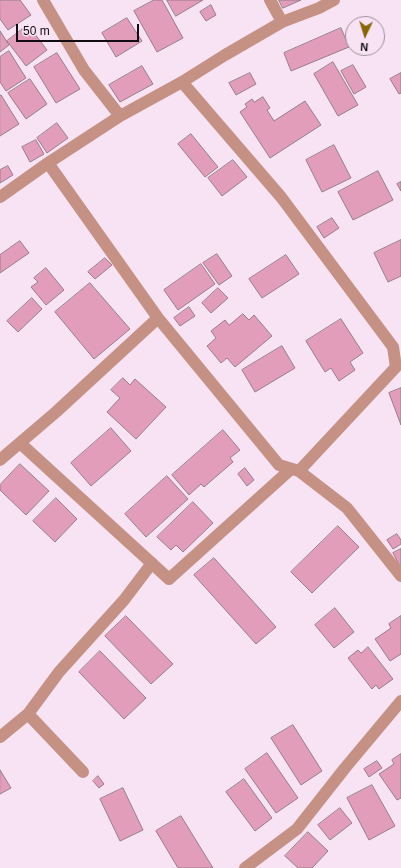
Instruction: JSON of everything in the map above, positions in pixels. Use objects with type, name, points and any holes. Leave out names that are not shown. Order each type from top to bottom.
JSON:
[{"type":"street","points":[[43,0],[84,70],[120,116]]},
{"type":"street","points":[[270,0],[282,22]]},
{"type":"street","points":[[0,197],[48,163],[120,116],[182,82],[282,22],[319,8],[334,0]]},
{"type":"street","points":[[20,443],[169,579],[295,470],[396,367],[393,347],[281,197],[182,82]]},
{"type":"street","points":[[48,163],[158,318],[279,465],[295,470],[347,508],[401,576]]},
{"type":"street","points":[[0,460],[158,318]]},
{"type":"street","points":[[0,737],[28,714],[59,672],[124,600],[152,563]]},
{"type":"street","points":[[245,868],[296,829],[401,700]]},
{"type":"street","points":[[28,714],[83,772]]},
{"type":"building","points":[[0,0],[20,0],[31,15],[8,30],[0,19]]},
{"type":"building","points":[[154,0],[162,0],[183,38],[157,52],[134,11]]},
{"type":"building","points":[[167,0],[203,0],[176,16]]},
{"type":"building","points":[[279,0],[301,0],[283,8]]},
{"type":"building","points":[[211,5],[216,15],[206,21],[200,12]]},
{"type":"building","points":[[127,18],[142,41],[116,57],[102,33]]},
{"type":"building","points":[[28,25],[47,50],[26,66],[7,41]]},
{"type":"building","points":[[341,28],[345,38],[345,49],[291,71],[284,53]]},
{"type":"building","points":[[0,31],[9,45],[0,52]]},
{"type":"building","points":[[9,51],[26,78],[6,91],[0,82],[0,57]]},
{"type":"building","points":[[57,53],[80,89],[56,103],[34,67]]},
{"type":"building","points":[[333,62],[358,105],[338,116],[314,74]]},
{"type":"building","points":[[353,65],[366,87],[354,94],[341,71]]},
{"type":"building","points":[[142,66],[153,84],[120,102],[109,85]]},
{"type":"building","points":[[250,73],[256,84],[236,95],[229,83]]},
{"type":"building","points":[[401,73],[401,93],[399,94],[390,79]]},
{"type":"building","points":[[30,79],[47,104],[26,119],[8,93]]},
{"type":"building","points":[[0,95],[19,124],[0,136]]},
{"type":"building","points":[[263,97],[270,108],[267,110],[274,121],[305,101],[321,125],[270,158],[240,112],[247,107],[245,104],[252,99],[254,102]]},
{"type":"building","points":[[57,123],[68,138],[47,153],[37,138]]},
{"type":"building","points":[[191,134],[218,167],[205,177],[178,144]]},
{"type":"building","points":[[36,140],[44,154],[30,162],[22,147]]},
{"type":"building","points":[[334,145],[351,178],[322,192],[306,160]]},
{"type":"building","points":[[233,160],[247,177],[222,196],[208,178]]},
{"type":"building","points":[[8,166],[13,175],[0,183],[0,170]]},
{"type":"building","points":[[378,171],[393,200],[353,220],[338,192]]},
{"type":"building","points":[[401,182],[401,191],[397,184]]},
{"type":"building","points":[[332,218],[339,228],[324,238],[317,227]]},
{"type":"building","points":[[401,240],[401,276],[388,282],[374,253]]},
{"type":"building","points":[[20,241],[29,253],[0,273],[0,255]]},
{"type":"building","points":[[217,254],[232,276],[219,285],[203,263]]},
{"type":"building","points":[[286,255],[299,274],[262,298],[249,279]]},
{"type":"building","points":[[105,258],[112,265],[95,279],[88,272]]},
{"type":"building","points":[[201,264],[215,284],[178,310],[164,290]]},
{"type":"building","points":[[46,268],[64,290],[46,305],[31,287],[38,282],[34,278]]},
{"type":"building","points":[[90,283],[130,329],[94,359],[55,312]]},
{"type":"building","points":[[218,288],[228,298],[211,313],[202,303]]},
{"type":"building","points":[[32,298],[42,309],[18,332],[7,321]]},
{"type":"building","points":[[189,307],[195,316],[180,326],[174,318]]},
{"type":"building","points":[[243,314],[249,320],[254,315],[272,336],[235,367],[227,358],[221,363],[207,346],[216,338],[211,331],[225,320],[229,325]]},
{"type":"building","points":[[341,319],[363,353],[350,362],[355,370],[339,381],[331,368],[325,372],[306,341]]},
{"type":"building","points":[[282,346],[295,368],[255,392],[242,370]]},
{"type":"building","points":[[123,378],[130,385],[135,379],[166,407],[136,439],[107,412],[120,398],[111,390]]},
{"type":"building","points":[[401,388],[401,425],[389,393]]},
{"type":"building","points":[[111,428],[131,451],[91,486],[71,463]]},
{"type":"building","points":[[223,430],[240,450],[230,458],[233,462],[204,487],[201,484],[189,495],[172,475]]},
{"type":"building","points":[[20,464],[49,491],[26,515],[0,490],[0,485]]},
{"type":"building","points":[[245,468],[254,480],[247,486],[238,474]]},
{"type":"building","points":[[167,476],[188,499],[146,537],[125,514]]},
{"type":"building","points":[[56,498],[77,519],[55,542],[33,521]]},
{"type":"building","points":[[193,502],[213,523],[183,552],[176,545],[171,550],[157,537]]},
{"type":"building","points":[[338,526],[359,547],[312,593],[291,572]]},
{"type":"building","points":[[397,534],[401,540],[401,544],[393,549],[387,540]]},
{"type":"building","points":[[401,549],[401,568],[393,553]]},
{"type":"building","points":[[214,558],[276,627],[256,644],[194,575]]},
{"type":"building","points":[[335,608],[354,632],[334,648],[315,625]]},
{"type":"building","points":[[126,616],[173,664],[151,684],[105,636]]},
{"type":"building","points":[[401,616],[401,654],[390,661],[375,639],[391,628],[389,624]]},
{"type":"building","points":[[368,647],[393,679],[379,689],[376,685],[372,689],[348,658],[358,650],[361,653]]},
{"type":"building","points":[[100,651],[146,698],[124,719],[79,672]]},
{"type":"building","points":[[293,725],[322,771],[301,785],[271,738]]},
{"type":"building","points":[[267,753],[298,798],[276,813],[245,769]]},
{"type":"building","points":[[401,754],[401,798],[397,800],[379,774],[394,764],[392,760]]},
{"type":"building","points":[[377,761],[382,768],[369,777],[364,769]]},
{"type":"building","points":[[0,770],[11,788],[0,794]]},
{"type":"building","points":[[98,776],[104,784],[99,788],[93,781]]},
{"type":"building","points":[[244,779],[272,818],[255,831],[226,792]]},
{"type":"building","points":[[372,785],[395,826],[369,840],[347,798]]},
{"type":"building","points":[[123,788],[143,830],[120,841],[100,799]]},
{"type":"building","points":[[340,808],[352,823],[330,840],[318,825]]},
{"type":"building","points":[[181,816],[213,868],[178,868],[156,831]]},
{"type":"building","points":[[308,832],[328,851],[312,868],[298,868],[285,856]]}]
